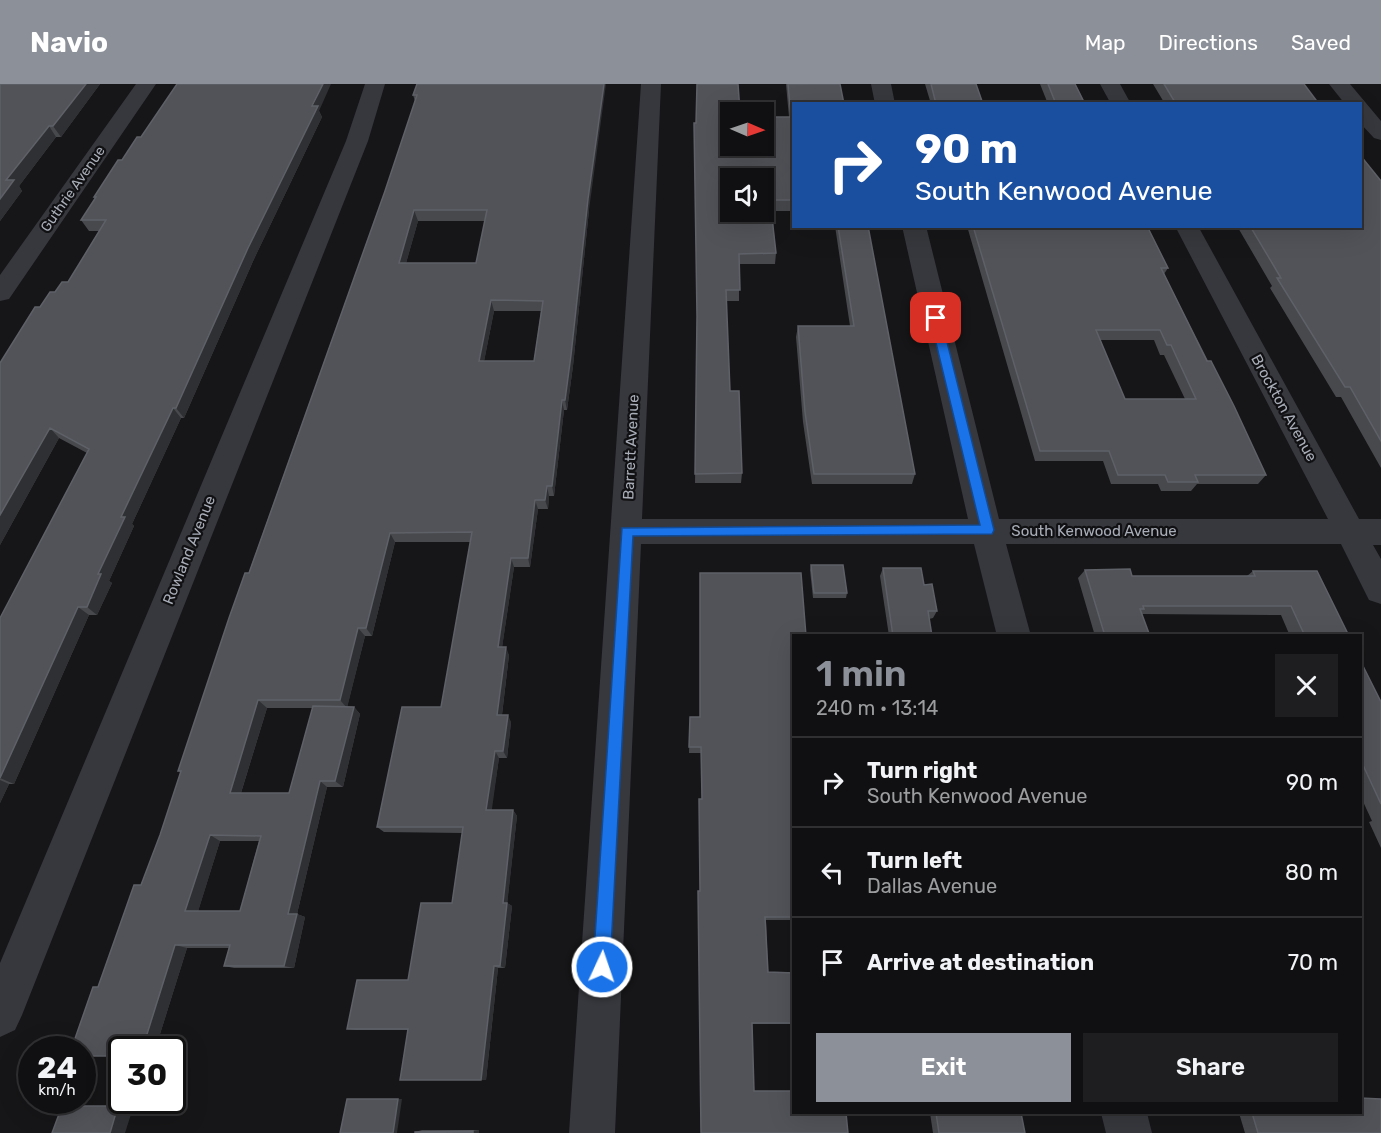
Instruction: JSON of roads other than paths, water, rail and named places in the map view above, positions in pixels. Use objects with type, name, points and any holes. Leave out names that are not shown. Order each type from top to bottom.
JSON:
[{"type":"street","name":"Guthrie Avenue","points":[[0,293],[146,84]]},
{"type":"street","name":"Rowland Avenue","points":[[0,1016],[357,141],[375,84]]},
{"type":"street","name":"Barrett Avenue","points":[[592,1133],[651,84]]},
{"type":"street","points":[[880,84],[884,102]]},
{"type":"street","points":[[1110,84],[1120,102]]},
{"type":"street","points":[[1340,84],[1354,102]]},
{"type":"street","points":[[1362,112],[1381,134]]},
{"type":"street","points":[[914,228],[1013,634]]},
{"type":"street","name":"Brockton Avenue","points":[[1187,228],[1381,590]]},
{"type":"street","name":"South Kenwood Avenue","points":[[627,531],[1381,532]]},
{"type":"street","points":[[1124,1114],[1129,1133]]}]
